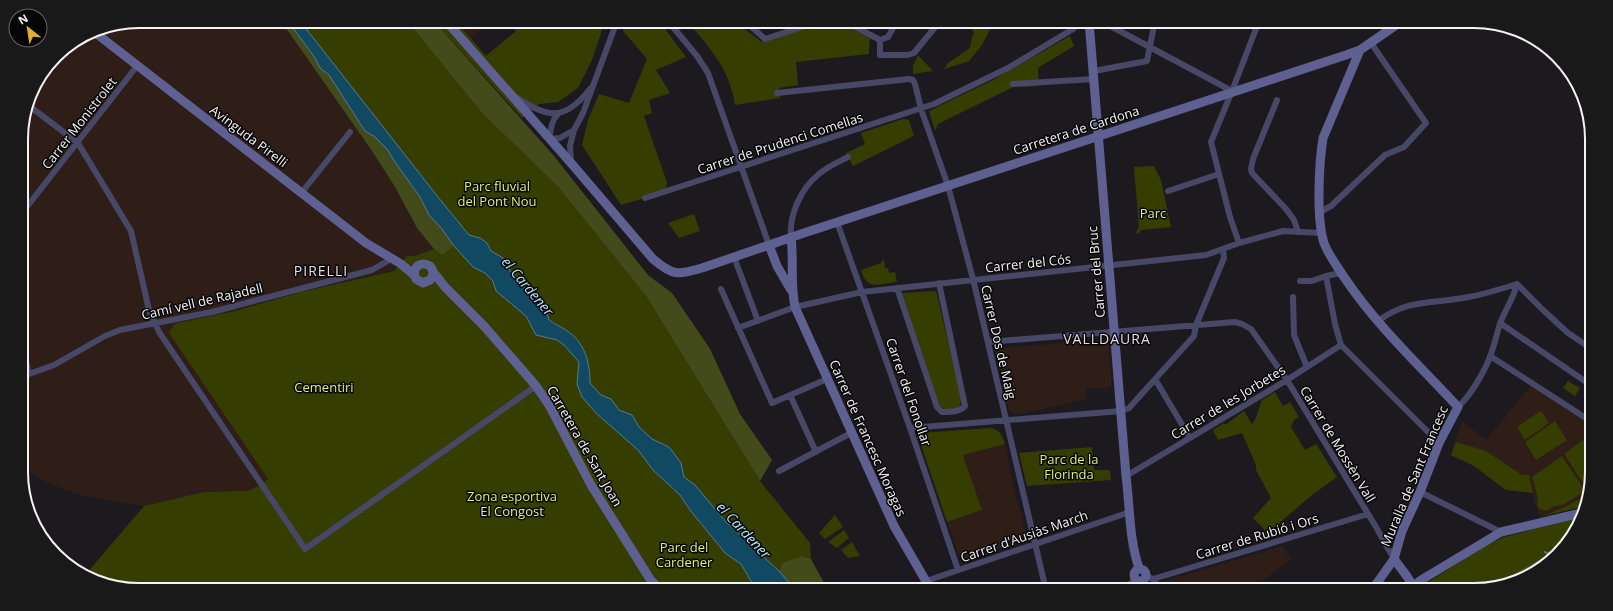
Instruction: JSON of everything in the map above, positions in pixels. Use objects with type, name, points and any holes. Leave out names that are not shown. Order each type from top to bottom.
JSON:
[{"type":"street","name":"Carretera de Cardona","points":[[452,28],[653,259],[663,268],[674,273],[687,273],[791,237],[1360,50],[1392,28]]},
{"type":"street","points":[[571,163],[570,146],[574,130],[583,113],[615,28]]},
{"type":"street","points":[[674,28],[697,56],[708,73],[740,167],[769,245]]},
{"type":"street","points":[[753,28],[765,39],[799,28]]},
{"type":"street","points":[[857,28],[880,40],[888,37],[893,28]]},
{"type":"street","points":[[880,40],[880,55],[908,55],[914,53],[934,28]]},
{"type":"street","name":"Carrer de Prudenci Comellas","points":[[645,198],[922,109],[949,98],[1008,68],[1074,28]]},
{"type":"street","name":"Carrer del Bruc","points":[[1090,28],[1126,476],[1133,550],[1138,568],[1134,573],[1142,581]]},
{"type":"street","points":[[1118,28],[1232,91]]},
{"type":"street","points":[[1013,84],[1094,75],[1147,62],[1153,28]]},
{"type":"street","points":[[1239,243],[1230,217],[1211,142],[1256,28]]},
{"type":"street","name":"Avinguda Pirelli","points":[[99,35],[366,243],[391,259],[416,270]]},
{"type":"street","points":[[1320,212],[1331,206],[1385,155],[1404,147],[1426,123],[1372,43]]},
{"type":"street","name":"Muralla de Sant Francesc","points":[[1360,50],[1323,138],[1320,163],[1321,233],[1329,254],[1341,273],[1378,321],[1458,407],[1439,443],[1420,492],[1402,531],[1394,559],[1377,583]]},
{"type":"street","name":"Carrer Monistrolet","points":[[28,205],[78,143],[137,66]]},
{"type":"street","name":"Carrer Dos de Maig","points":[[777,93],[909,79],[913,80],[948,186],[973,279],[1044,583]]},
{"type":"street","points":[[574,130],[560,138],[549,139],[551,126],[555,117],[574,106],[594,83]]},
{"type":"street","points":[[507,91],[538,111],[558,114]]},
{"type":"street","points":[[1277,100],[1250,169],[1254,176],[1286,209],[1294,220],[1298,232]]},
{"type":"street","points":[[32,108],[78,143],[131,231],[149,310],[159,332],[305,549],[536,386]]},
{"type":"street","points":[[302,192],[350,132]]},
{"type":"street","points":[[791,237],[790,228],[798,202],[807,186],[818,174],[848,157]]},
{"type":"street","points":[[1168,190],[1219,174]]},
{"type":"street","name":"Carrer del Fonollar","points":[[837,222],[910,428],[958,570]]},
{"type":"street","name":"Carrer del Cós","points":[[738,328],[795,307],[862,292],[1206,255],[1239,243],[1283,231],[1321,233]]},
{"type":"street","name":"Carrer de Francesc Moragas","points":[[791,237],[793,250],[792,292],[795,307],[894,526],[926,581]]},
{"type":"street","name":"Carrer de Francesc Moragas","points":[[769,245],[777,266],[792,292]]},
{"type":"street","points":[[910,428],[1121,411],[1129,408],[1194,336],[1196,325],[1224,258],[1223,249]]},
{"type":"street","points":[[734,257],[758,321]]},
{"type":"street","name":"Camí vell de Rajadell","points":[[29,374],[54,365],[105,336],[120,330],[212,312],[372,270],[391,259]]},
{"type":"street","points":[[426,282],[432,279],[434,273],[428,264],[422,264],[416,270],[419,281],[445,287]]},
{"type":"street","name":"Carretera de Sant Joan","points":[[434,273],[445,287],[484,326],[536,386],[552,412],[591,485],[654,583]]},
{"type":"street","points":[[1300,281],[1312,281],[1341,273]]},
{"type":"street","points":[[1326,276],[1335,324],[1341,345],[1439,443]]},
{"type":"street","points":[[897,288],[937,407],[942,412],[949,412],[960,410],[966,406],[939,283]]},
{"type":"street","points":[[1378,321],[1393,311],[1407,306],[1429,301],[1469,297],[1517,284]]},
{"type":"street","points":[[1458,407],[1464,402],[1476,385],[1490,356],[1500,323],[1516,290],[1517,284]]},
{"type":"street","points":[[1517,284],[1568,333],[1585,344]]},
{"type":"street","points":[[721,290],[772,403],[827,378]]},
{"type":"street","points":[[1293,298],[1294,335],[1307,367]]},
{"type":"street","name":"Carrer de Mossèn Vall","points":[[988,342],[1235,322],[1242,324],[1251,329],[1287,380],[1394,559]]},
{"type":"street","points":[[1500,323],[1585,381]]},
{"type":"street","name":"Carrer de les Jorbetes","points":[[1126,476],[1287,380],[1341,345]]},
{"type":"street","points":[[1490,356],[1585,417]]},
{"type":"street","points":[[28,370],[29,374]]},
{"type":"street","points":[[1155,379],[1190,438]]},
{"type":"street","points":[[790,395],[816,452]]},
{"type":"street","points":[[779,471],[851,433]]},
{"type":"street","points":[[1420,492],[1501,532]]},
{"type":"street","name":"Carrer d'Ausiàs March","points":[[926,581],[1130,512]]},
{"type":"street","name":"Carrer de Rubió i Ors","points":[[1142,581],[1368,514]]},
{"type":"street","points":[[1417,583],[1501,532],[1577,514]]},
{"type":"street","points":[[1394,559],[1411,583]]},
{"type":"shaded area","points":[[132,28],[286,28],[372,151],[395,187],[417,228],[434,249],[415,256],[407,256],[396,270],[301,292],[235,311],[177,323],[173,326],[268,479],[257,487],[247,491],[204,492],[144,506],[83,496],[50,484],[28,472],[28,132],[32,110],[36,97],[43,83],[51,71],[71,51],[97,36],[117,30]]},
{"type":"shaded area","points":[[462,28],[483,28],[471,38]]},
{"type":"shaded area","points":[[1104,340],[1109,346],[1112,387],[1086,389],[1087,398],[1082,400],[1016,415],[1009,411],[996,353],[1000,348]]},
{"type":"shaded area","points":[[1531,385],[1585,420],[1585,479],[1582,499],[1565,507],[1539,516],[1532,493],[1506,490],[1474,466],[1451,455],[1462,421],[1486,440]]},
{"type":"shaded area","points":[[1005,444],[1015,493],[1026,533],[1022,541],[965,560],[960,557],[947,522],[982,510],[963,455]]},
{"type":"shaded area","points":[[1282,546],[1292,559],[1259,583],[1165,583],[1165,581]]},
{"type":"green space","points":[[286,28],[293,28],[315,58],[320,68],[329,75],[365,131],[375,137],[387,149],[420,197],[429,215],[442,229],[454,246],[442,255],[434,249],[417,228],[395,187],[372,151]]},
{"type":"green space","name":"Parc fluvial del Pont Nou","points":[[305,28],[413,28],[482,113],[559,188],[646,296],[760,481],[810,543],[811,559],[802,556],[782,563],[779,571],[726,522],[695,485],[684,477],[681,463],[669,447],[652,439],[639,427],[632,415],[619,410],[611,399],[601,395],[590,383],[588,362],[580,343],[568,331],[549,320],[546,308],[525,290],[522,280],[511,272],[503,258],[491,251],[487,243],[480,238],[469,235]]},
{"type":"green space","points":[[413,28],[440,28],[554,156],[648,275],[672,293],[710,349],[740,414],[772,460],[760,481],[646,296],[559,188],[482,113]]},
{"type":"green space","points":[[440,28],[462,28],[486,56],[516,31],[513,28],[603,28],[592,60],[578,88],[558,102],[539,104],[522,118]]},
{"type":"green space","points":[[624,28],[664,28],[686,57],[656,70],[670,93],[649,100],[652,113],[644,116],[667,183],[665,192],[621,205],[582,145],[588,120],[599,94],[629,103],[647,59],[623,31]]},
{"type":"green space","points":[[693,28],[743,28],[762,42],[807,28],[850,28],[871,39],[869,42],[869,54],[796,62],[798,85],[779,88],[780,98],[735,105],[730,86],[719,61]]},
{"type":"green space","points":[[990,28],[982,45],[969,61],[944,69],[948,63],[970,48],[974,33],[972,29]]},
{"type":"green space","points":[[1070,36],[1074,46],[1038,68],[1039,86],[1013,87],[938,124],[935,131],[929,111],[993,80]]},
{"type":"green space","points":[[918,55],[933,71],[913,74],[913,66]]},
{"type":"green space","points":[[903,119],[909,120],[914,136],[853,166],[846,153],[865,144],[861,133]]},
{"type":"green space","name":"Parc","points":[[1154,166],[1161,180],[1171,227],[1141,230],[1138,234],[1136,232],[1139,228],[1134,167]]},
{"type":"green space","points":[[694,214],[700,231],[679,238],[668,223]]},
{"type":"green space","points":[[454,246],[473,266],[485,273],[493,281],[496,291],[526,316],[536,335],[557,340],[564,345],[579,362],[577,384],[583,397],[596,413],[638,450],[653,470],[680,495],[690,510],[725,553],[741,564],[753,583],[139,583],[117,581],[88,571],[144,506],[204,492],[247,491],[257,487],[268,479],[169,333],[173,326],[177,323],[235,311],[301,292],[394,271],[407,256],[415,256],[434,249],[442,255]]},
{"type":"green space","points":[[884,259],[885,268],[888,268],[889,273],[895,272],[897,282],[879,285],[870,284],[863,277],[861,270],[881,263]]},
{"type":"green space","points":[[936,291],[962,399],[959,407],[951,409],[943,408],[939,404],[901,293]]},
{"type":"green space","points":[[1568,381],[1580,388],[1575,396],[1563,388]]},
{"type":"green space","points":[[1275,392],[1283,406],[1290,402],[1299,417],[1294,420],[1291,427],[1305,450],[1316,444],[1337,477],[1312,495],[1270,531],[1273,535],[1266,537],[1264,529],[1253,518],[1271,498],[1256,470],[1256,465],[1242,433],[1218,440],[1213,430],[1224,423],[1225,425],[1244,411],[1252,424],[1255,420],[1262,400]]},
{"type":"green space","points":[[1541,411],[1549,423],[1525,440],[1517,427]]},
{"type":"green space","points":[[1555,421],[1567,440],[1536,460],[1525,442]]},
{"type":"green space","points":[[991,428],[1000,433],[1005,444],[963,455],[982,510],[947,522],[918,436],[920,433]]},
{"type":"green space","points":[[1583,440],[1585,443],[1584,485],[1564,454]]},
{"type":"green space","points":[[1456,442],[1486,451],[1522,475],[1529,475],[1533,493],[1506,490],[1474,466],[1451,455]]},
{"type":"green space","name":"Parc de la Florinda","points":[[1092,447],[1094,470],[1110,470],[1111,480],[1027,486],[1019,453]]},
{"type":"green space","points":[[1562,456],[1584,489],[1583,492],[1563,505],[1554,506],[1547,511],[1539,509],[1537,504],[1538,498],[1532,477]]},
{"type":"green space","points":[[1582,499],[1579,508],[1539,517],[1565,507]]},
{"type":"green space","points":[[835,515],[843,527],[825,539],[819,533]]},
{"type":"green space","points":[[1575,519],[1566,534],[1547,555],[1505,578],[1481,583],[1427,583],[1485,546],[1504,537]]},
{"type":"green space","points":[[844,530],[849,538],[837,548],[828,542]]},
{"type":"green space","points":[[852,542],[860,556],[848,558],[841,550]]},
{"type":"green space","points":[[1547,555],[1530,568],[1505,578]]},
{"type":"green space","points":[[802,556],[811,559],[824,583],[789,583],[779,571],[782,563]]},
{"type":"water","points":[[293,28],[305,28],[469,235],[480,238],[487,243],[491,251],[503,258],[511,272],[522,280],[525,290],[546,308],[549,320],[568,331],[580,343],[588,362],[590,383],[601,395],[611,399],[619,410],[632,415],[639,427],[652,439],[669,447],[681,463],[684,477],[695,485],[726,522],[779,571],[789,583],[753,583],[741,564],[725,553],[690,510],[680,495],[653,470],[638,450],[596,413],[582,397],[577,384],[579,362],[564,345],[557,340],[536,335],[526,316],[496,291],[493,281],[485,273],[473,267],[454,246],[442,229],[429,215],[420,197],[387,149],[375,137],[365,131],[329,75],[320,68],[315,58]]},
{"type":"district","name":"PIRELLI","points":[[321,270]]},
{"type":"district","name":"VALLDAURA","points":[[1107,338]]},
{"type":"water label","name":"el Cardener","points":[[528,286]]},
{"type":"water label","name":"el Cardener","points":[[744,530]]},
{"type":"park label","name":"Cementiri","points":[[324,387]]},
{"type":"park label","name":"Zona esportiva El Congost","points":[[512,504]]},
{"type":"park label","name":"Parc del Cardener","points":[[684,554]]}]
